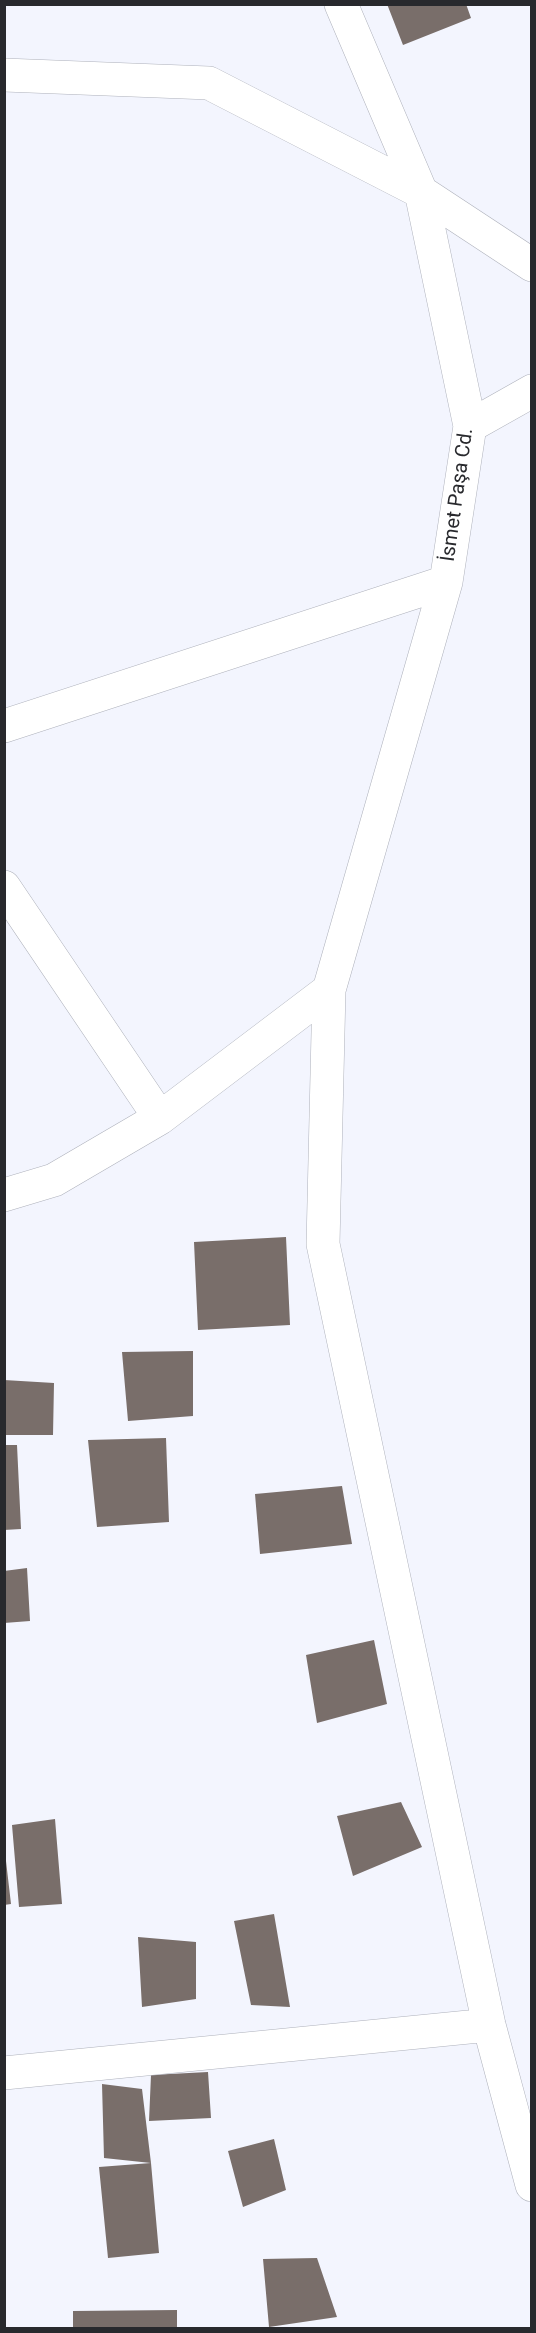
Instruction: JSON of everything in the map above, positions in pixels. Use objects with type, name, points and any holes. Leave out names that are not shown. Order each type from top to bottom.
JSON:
[{"type":"street","name":"İsmet Paşa Cd.","points":[[341,4],[421,192],[470,426],[446,582],[329,990],[323,1244],[489,2025],[522,2115],[531,2186]]},
{"type":"street","points":[[4,75],[209,83],[421,192],[531,265]]},
{"type":"street","points":[[470,426],[531,391]]},
{"type":"street","points":[[4,726],[446,582]]},
{"type":"street","points":[[4,887],[160,1118]]},
{"type":"street","points":[[4,1195],[54,1180],[160,1118],[329,990]]},
{"type":"street","points":[[4,2073],[489,2025]]},
{"type":"building","points":[[387,4],[466,4],[471,18],[403,45]]},
{"type":"building","points":[[286,1237],[290,1325],[198,1330],[194,1242]]},
{"type":"building","points":[[193,1351],[193,1416],[128,1421],[122,1352]]},
{"type":"building","points":[[4,1380],[54,1383],[53,1435],[4,1435]]},
{"type":"building","points":[[166,1438],[169,1522],[97,1527],[88,1440]]},
{"type":"building","points":[[4,1445],[17,1445],[21,1529],[4,1530]]},
{"type":"building","points":[[342,1486],[352,1544],[260,1554],[255,1494]]},
{"type":"building","points":[[27,1568],[30,1621],[4,1623],[4,1571]]},
{"type":"building","points":[[374,1640],[387,1704],[317,1723],[306,1655]]},
{"type":"building","points":[[401,1802],[422,1847],[353,1876],[337,1816]]},
{"type":"building","points":[[55,1819],[62,1904],[19,1907],[12,1825]]},
{"type":"building","points":[[4,1861],[6,1861],[11,1904],[4,1905]]},
{"type":"building","points":[[274,1914],[290,2007],[251,2005],[234,1921]]},
{"type":"building","points":[[138,1937],[196,1942],[196,1999],[142,2007]]},
{"type":"building","points":[[208,2072],[211,2118],[149,2121],[151,2075]]},
{"type":"building","points":[[102,2084],[142,2089],[151,2163],[104,2158]]},
{"type":"building","points":[[274,2139],[286,2190],[243,2207],[228,2151]]},
{"type":"building","points":[[151,2163],[159,2253],[108,2258],[99,2167]]},
{"type":"building","points":[[317,2258],[337,2317],[269,2327],[263,2259]]},
{"type":"building","points":[[177,2310],[177,2328],[73,2328],[73,2311]]}]
